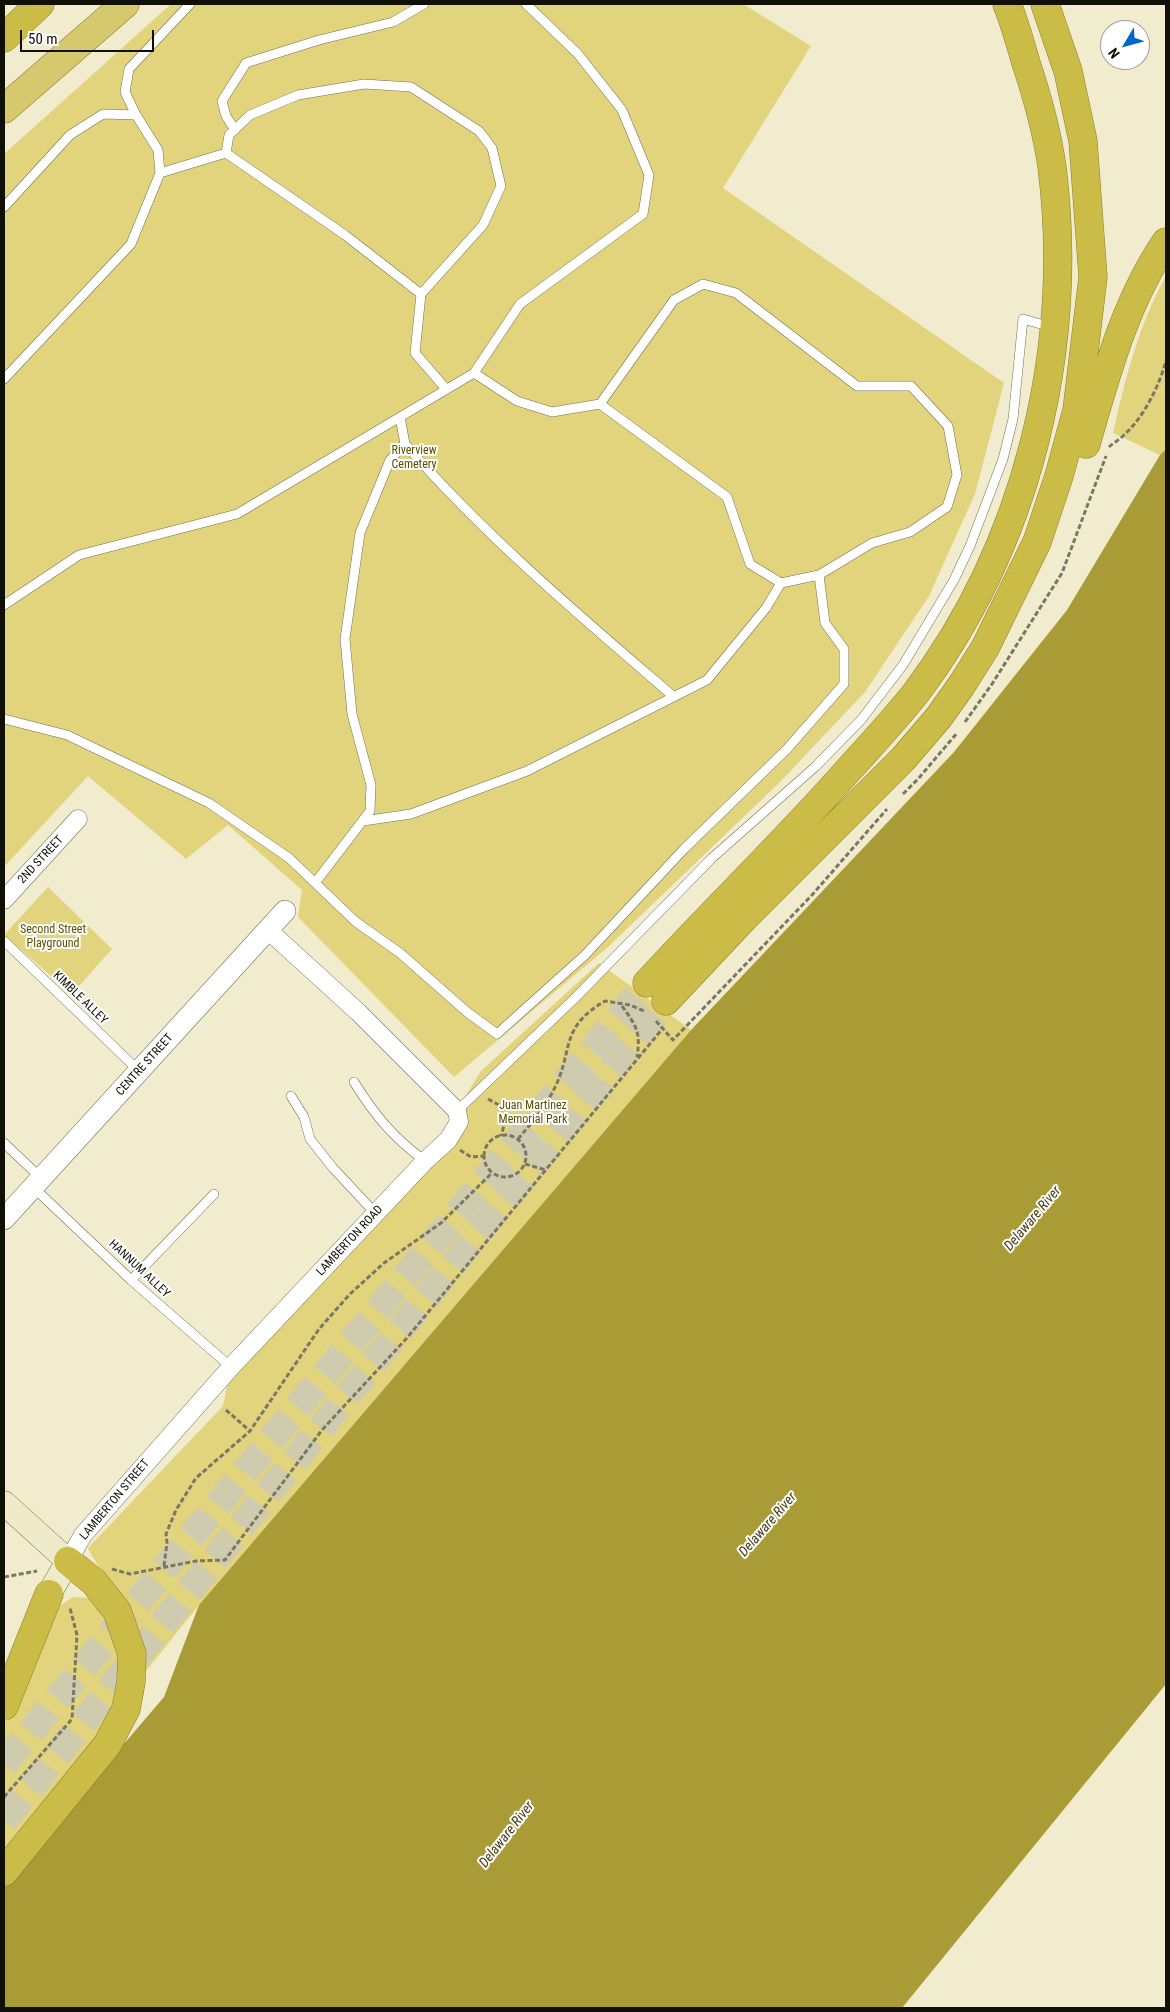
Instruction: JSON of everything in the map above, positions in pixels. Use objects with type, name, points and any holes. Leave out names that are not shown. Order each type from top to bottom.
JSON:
[{"type":"highway","points":[[4,38],[40,4]]},
{"type":"highway","points":[[4,109],[126,4]]},
{"type":"highway","points":[[1007,4],[1038,102],[1052,164],[1058,240],[1054,327],[1042,404],[1028,469],[1004,536],[961,624],[936,665],[895,718],[808,816],[725,899],[656,992],[744,918],[903,759],[939,717],[985,648],[1037,542],[1059,476],[1077,410],[1093,276],[1083,141],[1065,62],[1046,4]]},
{"type":"highway","points":[[1037,542],[1076,484],[1096,409],[1125,322],[1140,288],[1166,242]]},
{"type":"highway","points":[[4,1872],[107,1745],[126,1709],[132,1654],[117,1611],[94,1582],[68,1561]]},
{"type":"highway","points":[[4,1706],[52,1591]]},
{"type":"main road","points":[[4,1503],[68,1561]]},
{"type":"main road","name":"LAMBERTON STREET","points":[[52,1591],[68,1561]]},
{"type":"street","name":"2ND STREET","points":[[4,900],[78,819]]},
{"type":"street","name":"CENTRE STREET","points":[[4,1219],[269,931],[285,911]]},
{"type":"street","points":[[269,931],[461,1109]]},
{"type":"street","name":"LAMBERTON ROAD","points":[[231,1367],[448,1140],[459,1122],[461,1109]]},
{"type":"street","name":"LAMBERTON STREET","points":[[68,1561],[83,1535],[231,1367]]},
{"type":"street","name":"LAMBERTON STREET","points":[[4,1674],[52,1591]]},
{"type":"lane","points":[[4,379],[131,244],[160,173],[158,150],[136,115],[125,92],[130,69],[190,4]]},
{"type":"lane","points":[[235,130],[226,116],[222,101],[246,63],[319,40],[394,22],[424,4]]},
{"type":"lane","points":[[4,605],[79,555],[237,514],[474,373],[520,304],[643,214],[649,175],[622,110],[578,54],[526,4]]},
{"type":"lane","points":[[226,153],[230,135],[250,115],[298,95],[364,84],[411,87],[479,131],[492,148],[501,186],[483,225],[421,294],[415,353],[446,390]]},
{"type":"lane","points":[[4,206],[70,135],[103,114],[136,115]]},
{"type":"lane","points":[[160,173],[226,153]]},
{"type":"lane","points":[[226,153],[345,235],[421,294]]},
{"type":"lane","points":[[474,373],[518,401],[552,412],[600,404],[674,300],[702,284],[736,293],[857,386],[911,386],[948,426],[957,475],[947,507],[910,532],[872,543],[820,575],[781,583],[750,564],[727,497],[600,404]]},
{"type":"lane","points":[[461,1109],[574,999],[712,858],[815,767],[879,697],[903,665],[954,580],[987,505],[1003,459],[1013,419],[1023,319],[1054,327]]},
{"type":"lane","points":[[400,417],[405,444],[446,492],[584,619],[673,696]]},
{"type":"lane","points":[[315,883],[370,811],[371,785],[352,714],[345,639],[360,533],[390,460],[405,444]]},
{"type":"lane","points":[[4,719],[67,735],[209,803],[289,858],[356,922],[400,954],[467,1012],[497,1034],[585,955],[684,848],[787,749],[844,684],[844,649],[824,623],[820,575]]},
{"type":"lane","points":[[363,821],[410,814],[527,771],[707,680],[766,608],[781,583]]},
{"type":"lane","name":"KIMBLE ALLEY","points":[[4,941],[140,1072]]},
{"type":"lane","points":[[354,1082],[381,1122],[399,1141],[426,1161]]},
{"type":"lane","points":[[291,1096],[304,1117],[310,1139],[332,1168],[376,1214]]},
{"type":"lane","name":"HANNUM ALLEY","points":[[4,1142],[37,1183],[131,1280],[231,1367]]},
{"type":"lane","points":[[131,1280],[214,1194]]},
{"type":"path","points":[[518,1139],[553,1092],[562,1070],[571,1033],[577,1022],[590,1009],[605,1001],[630,1005],[647,1012],[673,1040],[812,895],[891,804]]},
{"type":"path","points":[[621,1005],[637,1027],[640,1036],[637,1057]]},
{"type":"path","points":[[109,1568],[130,1574],[196,1561],[226,1560],[322,1430],[406,1339],[637,1057],[663,1028]]},
{"type":"path","points":[[461,1109],[480,1098],[499,1105],[507,1115],[501,1136]]},
{"type":"path","points":[[501,1136],[518,1139],[526,1150],[525,1164],[517,1174],[511,1177],[492,1173],[485,1162],[484,1156],[489,1143],[501,1136]]},
{"type":"path","points":[[457,1148],[471,1157],[484,1156]]},
{"type":"path","points":[[525,1164],[546,1170]]},
{"type":"path","points":[[164,1566],[168,1542],[166,1534],[185,1495],[196,1478],[250,1431],[313,1337],[350,1294],[384,1262],[441,1223],[492,1173]]},
{"type":"path","points":[[226,1410],[250,1431]]},
{"type":"path","points":[[4,1581],[4,1576],[52,1591],[77,1635],[72,1718],[4,1797]]},
{"type":"green space","name":"Riverview Cemetery","points":[[171,4],[743,4],[811,46],[723,188],[1004,383],[975,494],[929,596],[865,692],[780,782],[608,947],[454,1077],[298,917],[302,890],[228,825],[186,859],[88,776],[4,867],[4,154]]},
{"type":"green space","points":[[1166,276],[1166,449],[1160,455],[1113,433],[1140,333]]},
{"type":"green space","name":"Second Street Playground","points":[[48,887],[112,949],[72,994],[4,935]]},
{"type":"green space","name":"Juan Martinez Memorial Park","points":[[599,963],[691,1030],[199,1605],[146,1671],[125,1607],[88,1548],[223,1406],[231,1367],[425,1161],[481,1071]]},
{"type":"green space","points":[[73,1597],[90,1598],[101,1607],[120,1658],[114,1725],[4,1854],[4,1726],[58,1607]]},
{"type":"water","name":"Delaware River","points":[[1166,449],[1166,1684],[902,2008],[4,2008],[4,1884],[164,1697],[199,1605],[691,1030],[954,752],[1067,610],[1160,455]]},
{"type":"tunnel","points":[[4,1764],[647,983]]},
{"type":"tunnel","points":[[4,1820],[666,1001]]}]
